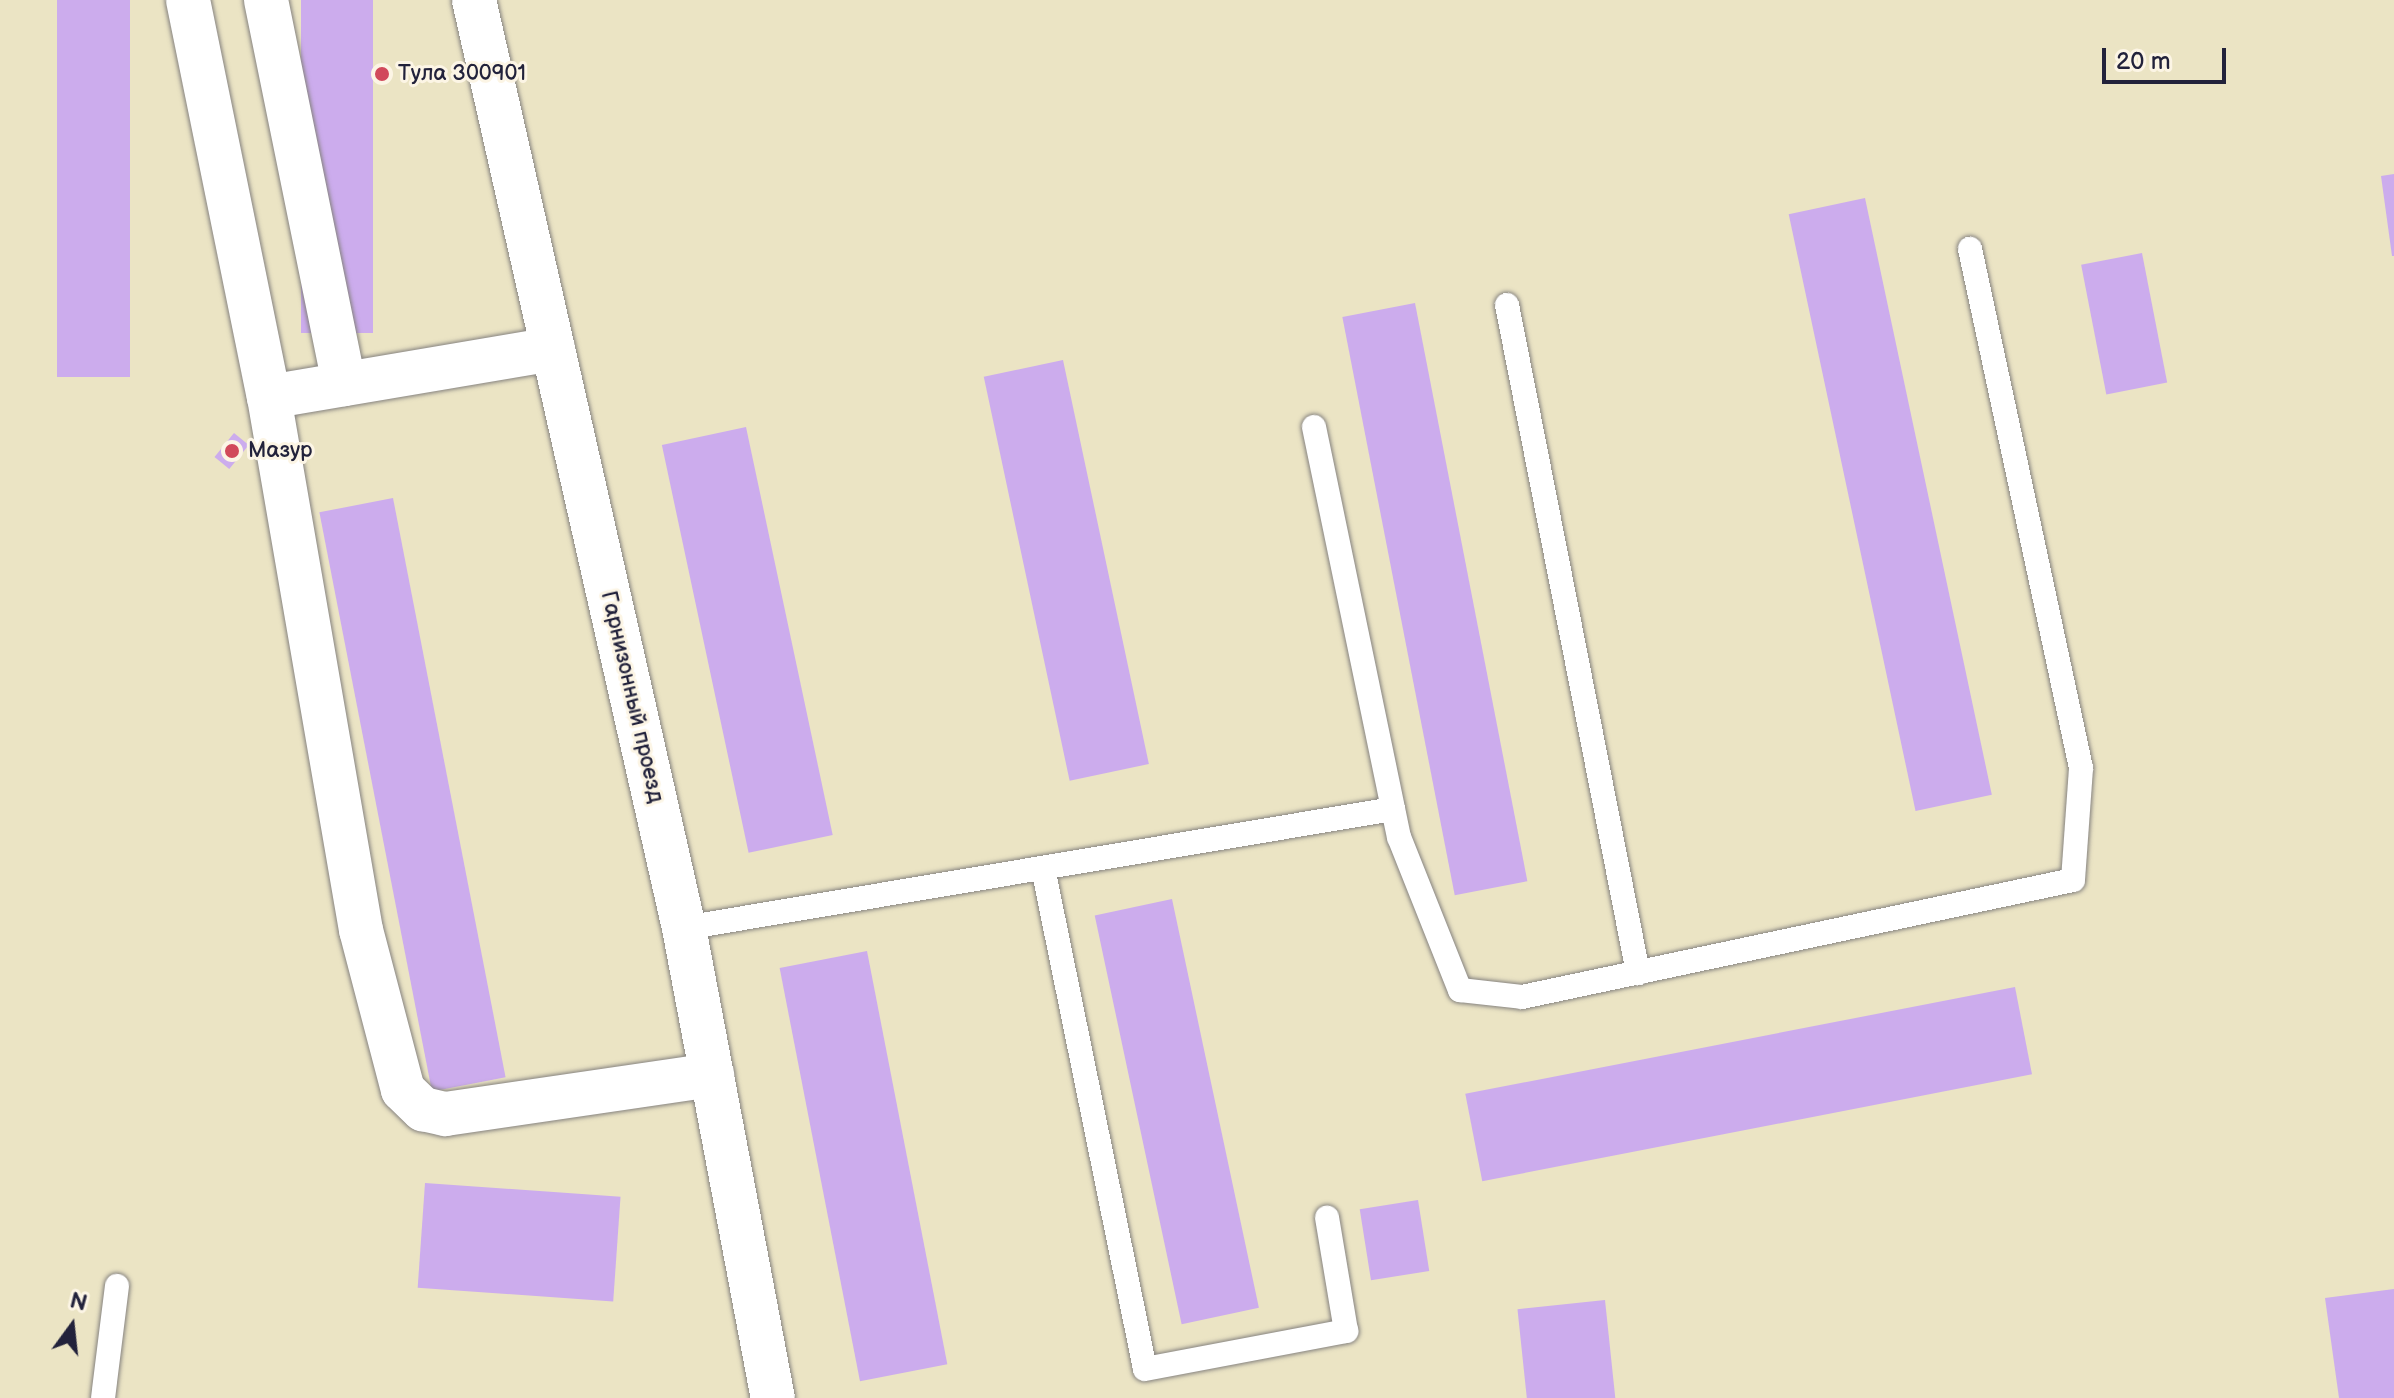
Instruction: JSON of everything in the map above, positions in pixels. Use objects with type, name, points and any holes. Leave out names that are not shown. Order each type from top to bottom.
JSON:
[{"type":"street","points":[[188,0],[269,397],[361,930],[403,1090],[423,1109],[445,1114],[712,1075]]},
{"type":"street","points":[[266,0],[344,384]]},
{"type":"street","name":"Гарнизонный проезд","points":[[474,0],[684,928],[773,1398]]},
{"type":"street","points":[[269,397],[553,349]]},
{"type":"lane","points":[[1314,427],[1393,809],[1460,990],[1522,997],[2073,880],[2081,768],[1970,249]]},
{"type":"lane","points":[[1507,305],[1638,973]]},
{"type":"lane","points":[[684,928],[1393,809]]},
{"type":"lane","points":[[1043,868],[1145,1369],[1346,1331],[1327,1218]]},
{"type":"lane","points":[[103,1398],[117,1286]]},
{"type":"building","points":[[57,0],[130,0],[130,377],[57,377]]},
{"type":"building","points":[[301,0],[373,0],[373,333],[301,333]]},
{"type":"building","points":[[2394,174],[2394,256],[2392,256],[2381,176]]},
{"type":"building","points":[[1865,198],[1992,795],[1916,811],[1789,214]]},
{"type":"building","points":[[2142,253],[2167,383],[2106,394],[2081,265]]},
{"type":"building","points":[[1415,303],[1527,881],[1455,895],[1342,317]]},
{"type":"building","points":[[1063,360],[1149,764],[1070,781],[984,377]]},
{"type":"building","points":[[746,427],[833,835],[749,853],[662,445]]},
{"type":"building","name":"Мазур","points":[[234,433],[249,445],[229,469],[214,457]]},
{"type":"building","points":[[393,498],[506,1077],[432,1091],[319,512]]},
{"type":"building","points":[[1172,899],[1259,1308],[1182,1324],[1095,915]]},
{"type":"building","points":[[867,951],[947,1364],[860,1381],[780,968]]},
{"type":"building","points":[[2015,987],[2032,1074],[1482,1181],[1465,1094]]},
{"type":"building","points":[[425,1183],[621,1197],[613,1301],[418,1288]]},
{"type":"building","points":[[1418,1200],[1429,1271],[1371,1280],[1360,1209]]},
{"type":"building","points":[[2394,1289],[2394,1398],[2339,1398],[2325,1298]]},
{"type":"building","points":[[1605,1300],[1615,1398],[1527,1398],[1517,1309]]},
{"type":"place","name":"Тула 300901","points":[[382,74]]},
{"type":"place","name":"Мазур","points":[[232,451]]}]
